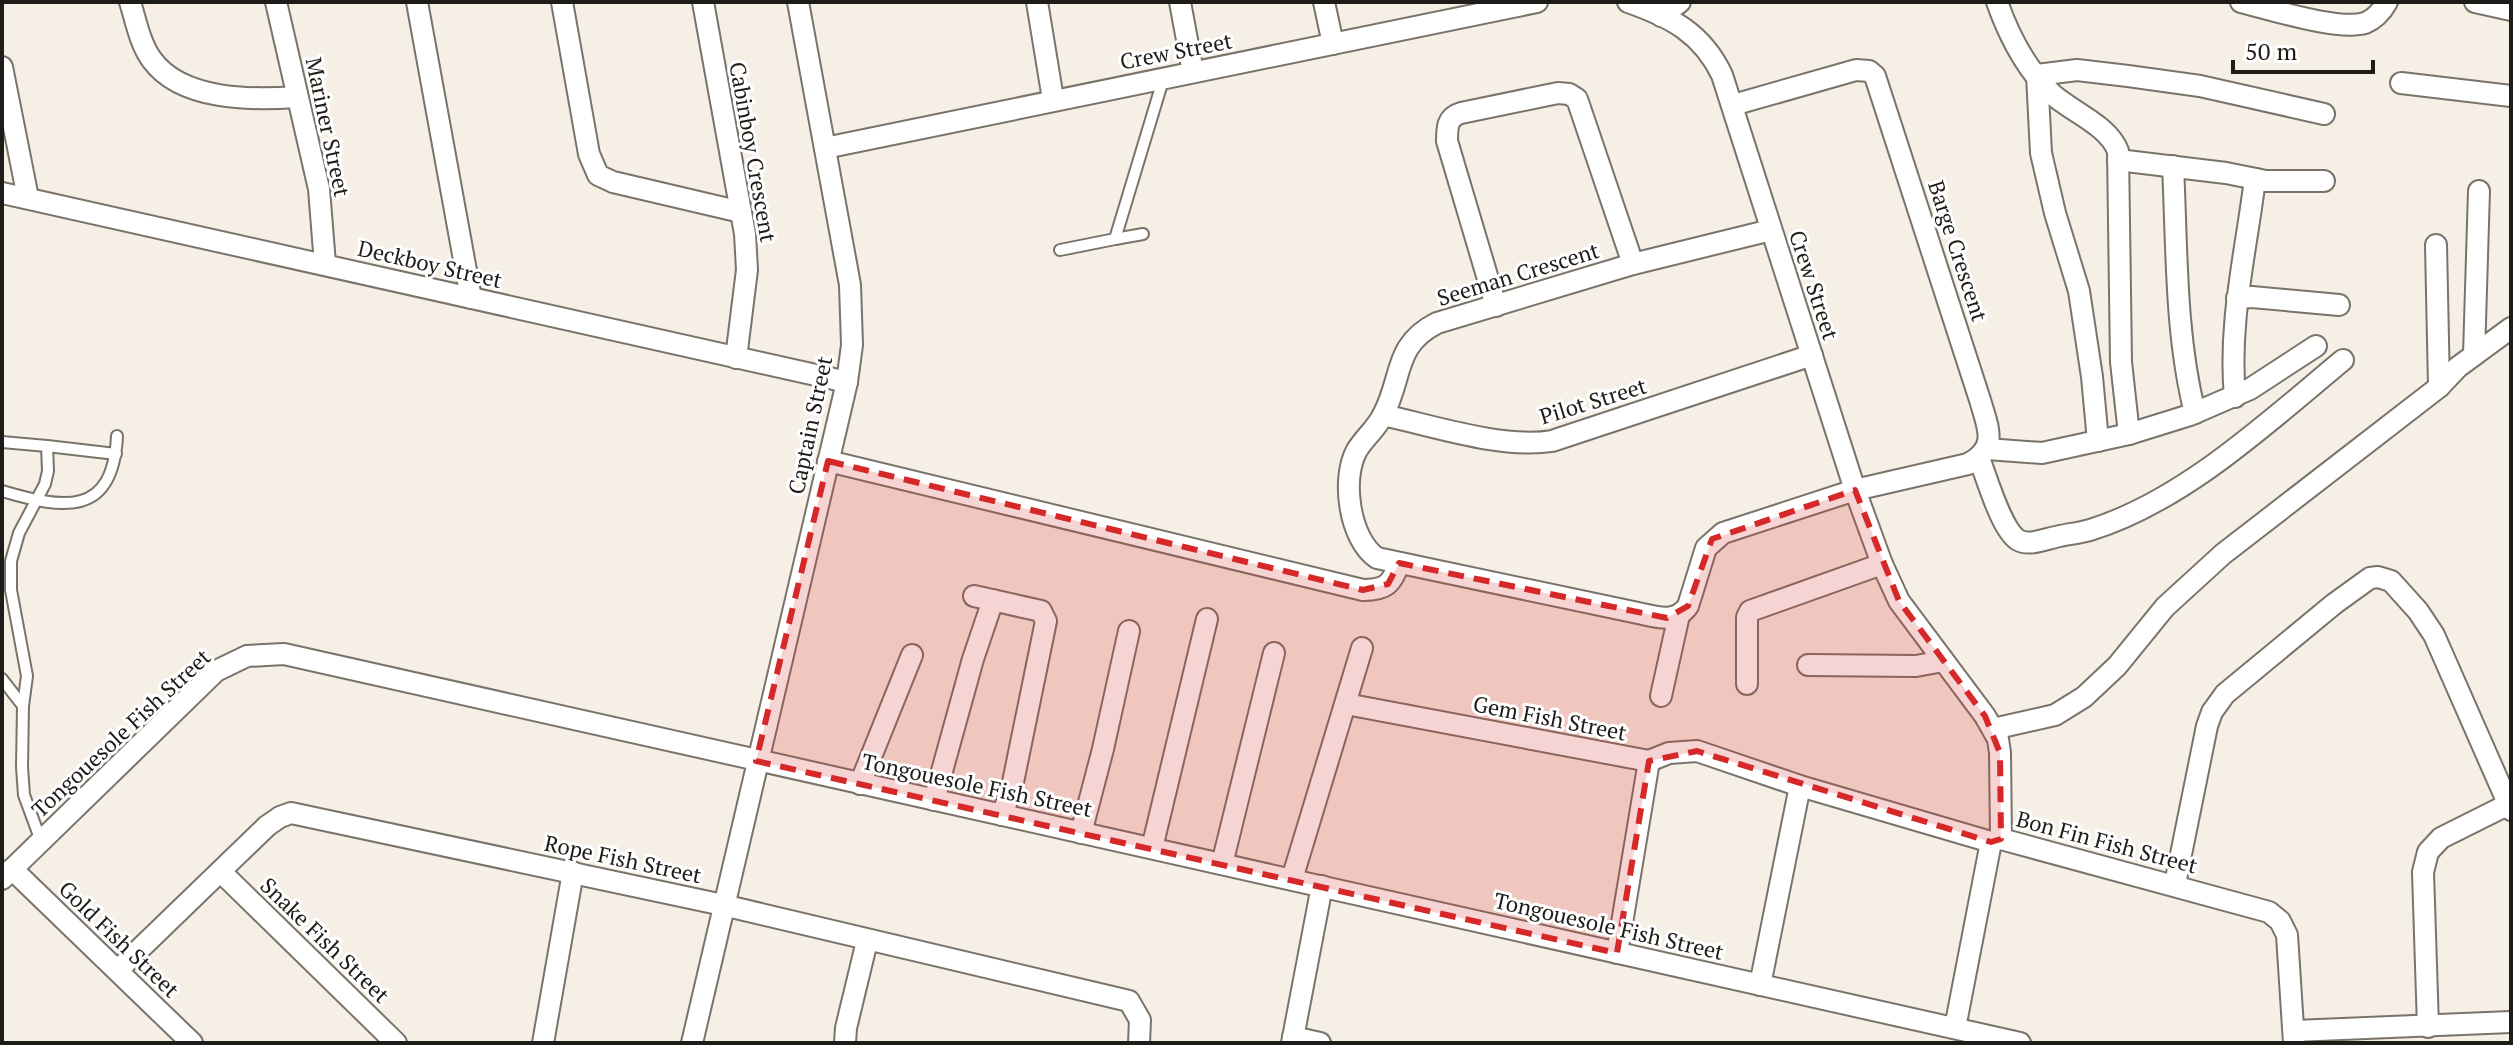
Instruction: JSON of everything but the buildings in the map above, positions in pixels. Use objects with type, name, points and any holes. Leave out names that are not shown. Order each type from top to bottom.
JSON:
[{"type":"street","points":[[130,2],[149,56],[173,79],[205,91],[246,97],[297,97]]},
{"type":"street","name":"Mariner Street","points":[[276,2],[319,189],[325,264]]},
{"type":"street","points":[[417,2],[471,298]]},
{"type":"street","points":[[562,2],[585,137],[592,166],[598,175],[613,182],[741,212]]},
{"type":"street","name":"Cabinboy Crescent","points":[[703,2],[741,212],[747,270],[736,358]]},
{"type":"street","name":"Captain Street","points":[[692,1043],[847,382],[852,345],[850,285],[798,2]]},
{"type":"street","points":[[1037,2],[1053,99]]},
{"type":"street","points":[[1180,2],[1193,72]]},
{"type":"street","points":[[1324,2],[1333,44]]},
{"type":"street","name":"Crew Street","points":[[825,148],[1333,44],[1464,10],[1537,2]]},
{"type":"street","name":"Crew Street","points":[[1628,2],[1684,28],[1707,49],[1722,75],[1855,490],[1882,564],[1899,601],[1993,729]]},
{"type":"street","points":[[1661,16],[1680,2]]},
{"type":"street","points":[[1997,2],[2008,34],[2051,93],[2116,144],[2121,362],[2129,434]]},
{"type":"street","points":[[2241,2],[2317,20],[2355,25],[2374,18],[2387,2]]},
{"type":"street","points":[[2475,2],[2511,10]]},
{"type":"street","points":[[2,67],[28,198]]},
{"type":"street","name":"Barge Crescent","points":[[1733,105],[1856,70],[1869,71],[1875,76],[1980,400],[1989,434],[1983,454]]},
{"type":"street","points":[[2037,75],[2077,70],[2128,76],[2200,86],[2324,114]]},
{"type":"street","points":[[2037,75],[2043,163],[2079,291],[2098,441]]},
{"type":"street","points":[[2401,83],[2511,96]]},
{"type":"street","points":[[1496,306],[1447,141],[1449,123],[1453,116],[1461,113],[1558,93],[1577,99],[1633,264]]},
{"type":"street","points":[[2118,160],[2255,179],[2324,181]]},
{"type":"street","points":[[2173,166],[2183,342],[2195,413]]},
{"type":"street","points":[[2235,397],[2232,364],[2237,298],[2255,179]]},
{"type":"street","points":[[2474,355],[2479,191]]},
{"type":"street","name":"Deckboy Street","points":[[2,193],[847,382]]},
{"type":"street","name":"Seeman Crescent","points":[[1684,610],[1667,618],[1377,558],[1369,553],[1351,516],[1349,485],[1356,452],[1383,415],[1403,355],[1422,330],[1633,264],[1771,230]]},
{"type":"street","points":[[2436,245],[2439,387]]},
{"type":"street","points":[[2237,298],[2339,305]]},
{"type":"street","points":[[1955,1028],[1996,840],[2000,753],[1993,729],[2055,715],[2084,697],[2117,666],[2165,607],[2223,554],[2511,328]]},
{"type":"street","points":[[1661,696],[1684,610],[1702,556],[1712,539],[1731,529],[1855,490],[1968,464],[1983,454],[2042,453],[2129,434],[2195,413],[2250,389],[2316,346]]},
{"type":"street","name":"Pilot Street","points":[[1383,415],[1509,442],[1535,444],[1812,355]]},
{"type":"street","points":[[1983,454],[2006,525],[2016,539],[2026,544],[2089,530],[2141,510],[2197,475],[2261,428],[2343,360]]},
{"type":"street","points":[[828,461],[1363,590],[1378,590],[1388,584],[1399,563]]},
{"type":"street","points":[[1747,684],[1747,617],[1750,611],[1882,564]]},
{"type":"street","points":[[2175,884],[2212,712],[2225,694],[2334,604],[2370,578],[2391,581],[2418,611],[2434,635],[2510,807],[2441,838],[2428,852],[2423,872],[2428,1027]]},
{"type":"street","points":[[934,800],[973,659],[984,598],[1041,611],[1046,621],[1016,772],[1002,815]]},
{"type":"street","points":[[1152,848],[1207,619]]},
{"type":"street","points":[[1081,833],[1129,631]]},
{"type":"street","points":[[1292,879],[1362,648]]},
{"type":"street","points":[[1222,864],[1274,653]]},
{"type":"street","name":"Tongouesole Fish Street","points":[[7,874],[216,671],[237,659],[259,654],[310,658],[756,761],[2020,1043]]},
{"type":"street","points":[[860,784],[912,655]]},
{"type":"street","points":[[1808,665],[1916,666],[1943,661]]},
{"type":"street","name":"Gem Fish Street","points":[[1346,704],[1649,761],[1617,953]]},
{"type":"street","name":"Bon Fin Fish Street","points":[[1649,761],[1669,753],[1697,751],[1800,786],[1996,840],[2175,884],[2269,912],[2280,921],[2287,935],[2294,1037]]},
{"type":"street","points":[[1760,985],[1800,786]]},
{"type":"street","name":"Rope Fish Street","points":[[118,970],[274,820],[291,813],[723,905],[1129,1001],[1140,1020],[1139,1043]]},
{"type":"street","name":"Snake Fish Street","points":[[221,872],[396,1043]]},
{"type":"street","points":[[543,1043],[573,872]]},
{"type":"street","name":"Gold Fish Street","points":[[7,874],[118,970],[192,1043]]},
{"type":"street","points":[[1320,1043],[1293,1040],[1322,886]]},
{"type":"street","points":[[845,1043],[867,941]]},
{"type":"street","points":[[2294,1037],[2511,1022]]},
{"type":"lane","points":[[1115,239],[1164,78]]},
{"type":"lane","points":[[1060,250],[1143,234]]},
{"type":"lane","points":[[2,491],[46,504],[74,503],[97,491],[108,479],[116,454],[117,436]]},
{"type":"lane","points":[[2,442],[116,454]]},
{"type":"lane","points":[[41,841],[24,795],[23,706],[27,676],[11,590],[11,561],[19,533],[45,484],[47,446]]},
{"type":"lane","points":[[2,679],[23,706]]},
{"type":"highlighted area","points":[[828,461],[1363,590],[1388,584],[1399,563],[1667,618],[1688,606],[1712,539],[1855,490],[1899,601],[1985,716],[2000,753],[2001,839],[1991,842],[1697,751],[1649,761],[1617,953],[756,761]]}]
